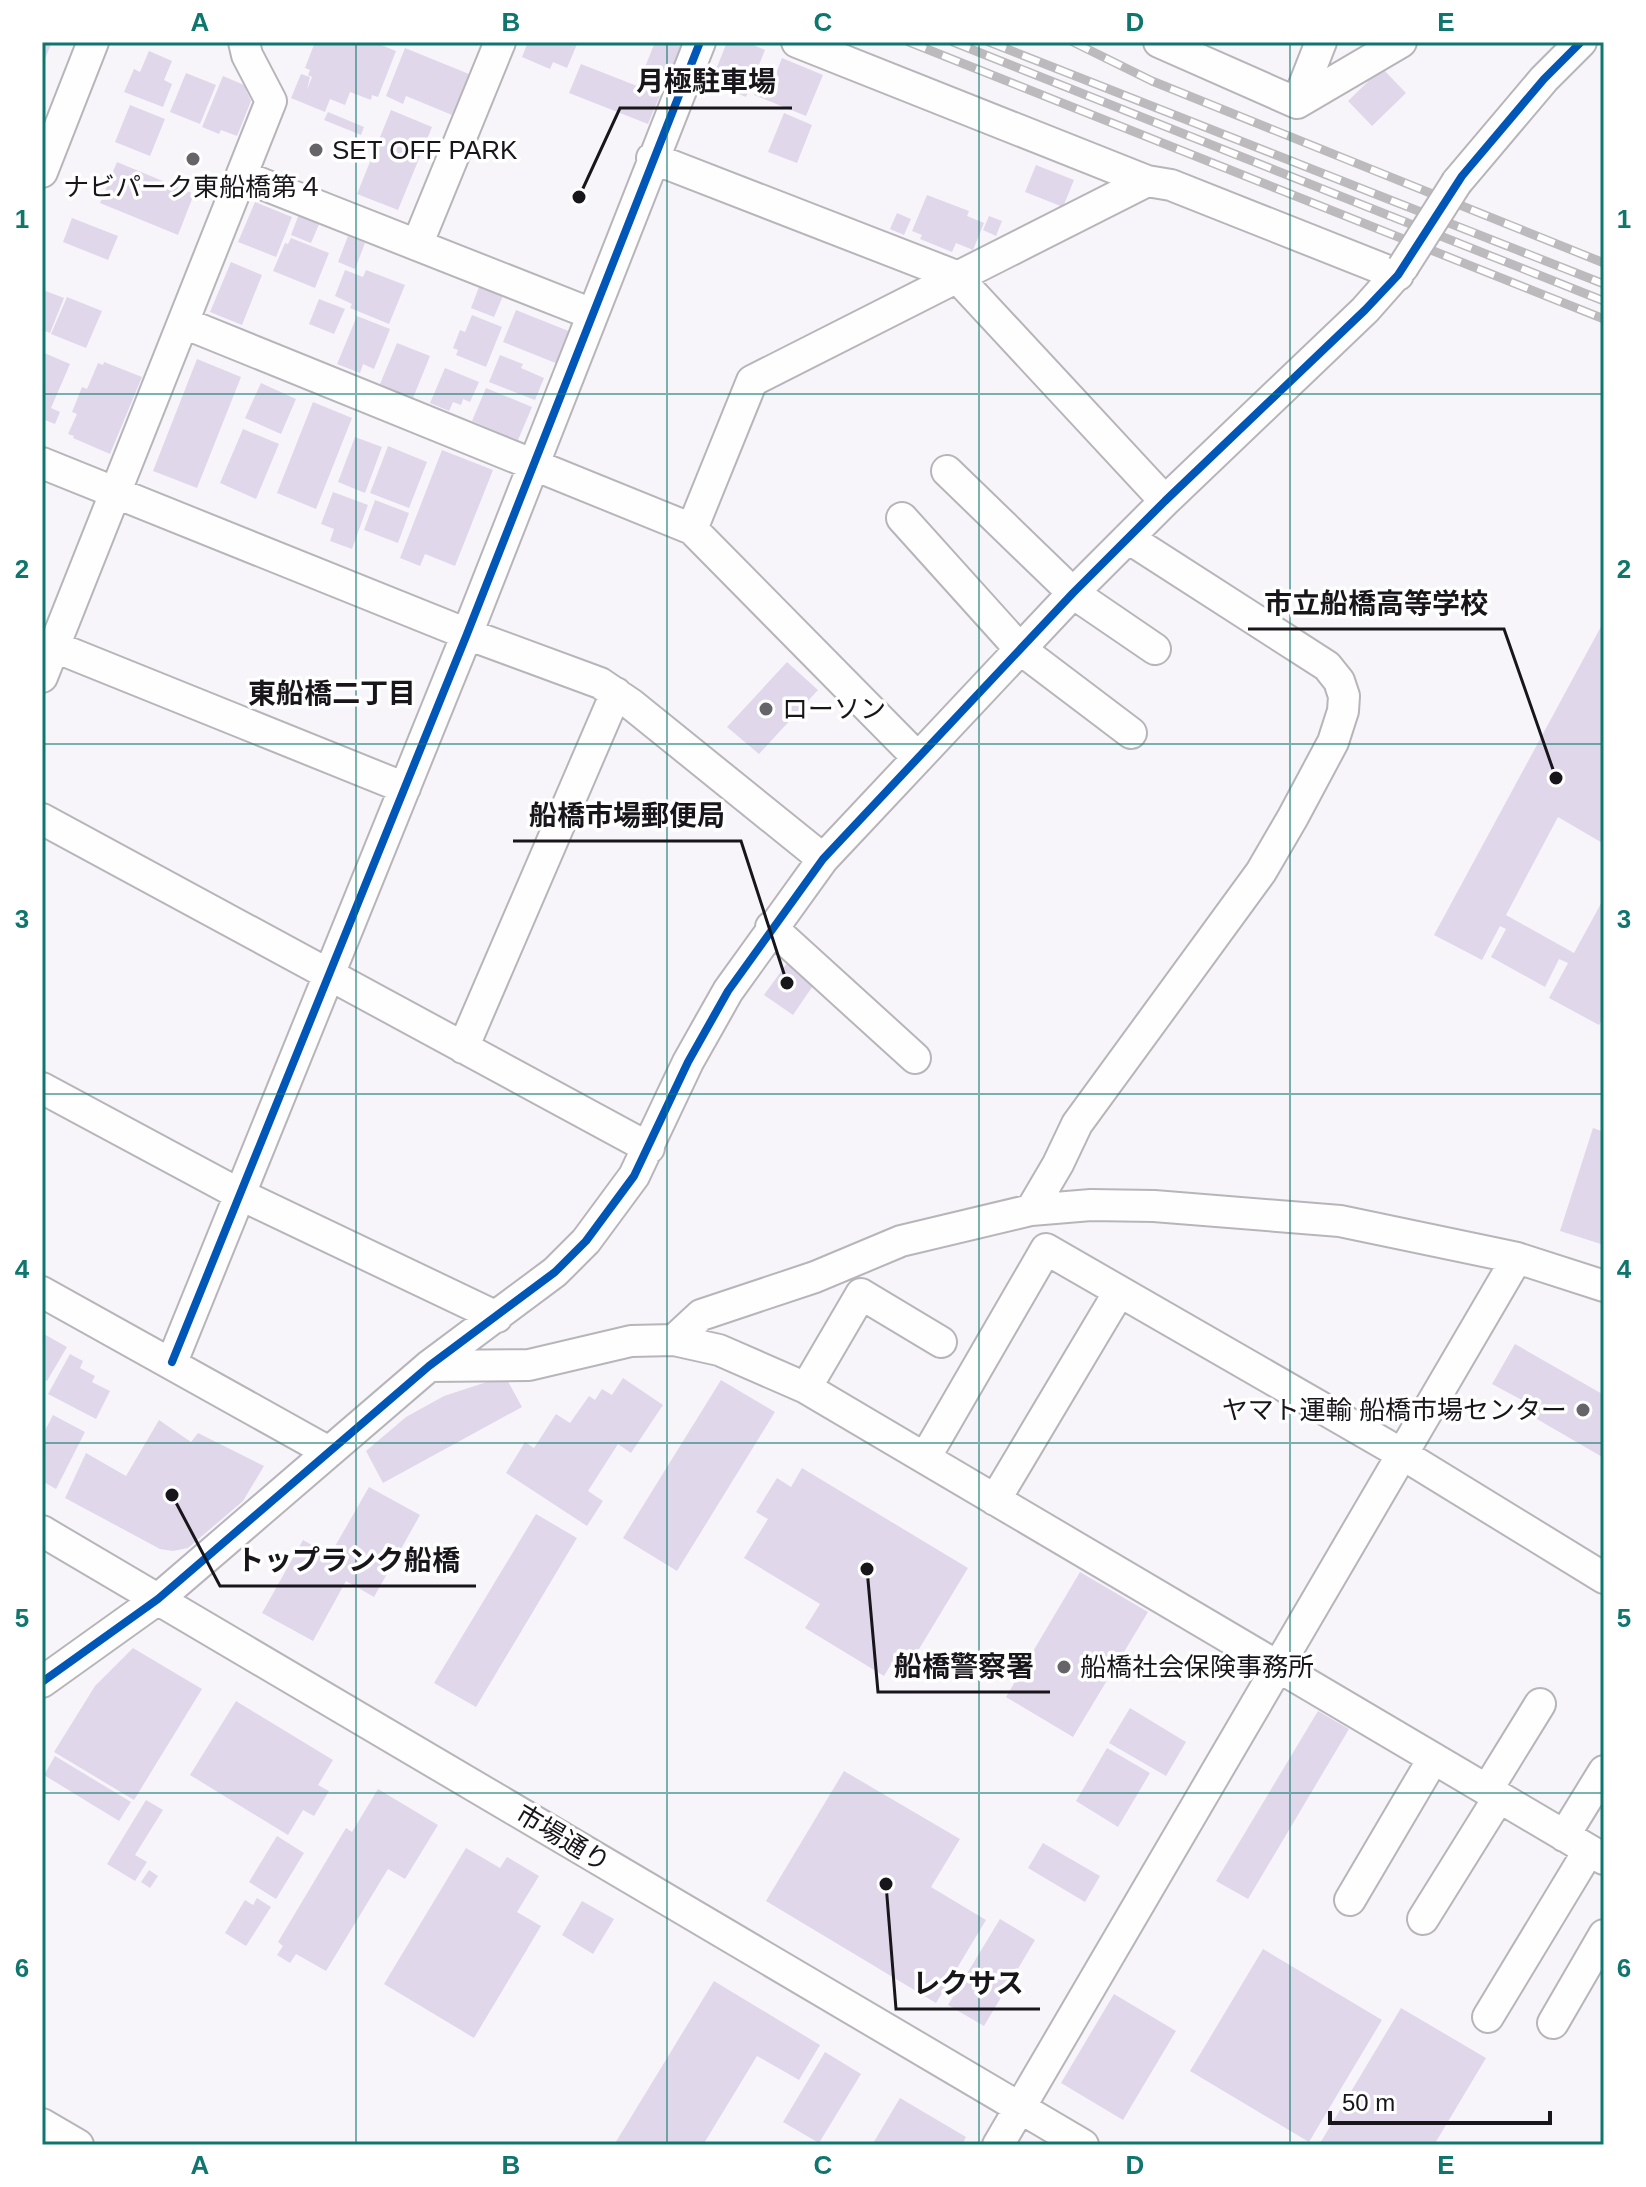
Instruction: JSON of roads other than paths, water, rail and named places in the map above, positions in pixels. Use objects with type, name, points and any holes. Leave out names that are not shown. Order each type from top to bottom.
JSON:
[{"type":"street","points":[[42,172],[93,42]]},
{"type":"street","points":[[417,245],[500,42]]},
{"type":"street","points":[[172,1362],[467,634],[700,42]]},
{"type":"street","points":[[797,42],[1147,181],[1171,185],[1401,271]]},
{"type":"street","points":[[1159,42],[1297,103]]},
{"type":"street","points":[[1297,103],[1321,42]]},
{"type":"street","points":[[1297,103],[1401,42]]},
{"type":"street","points":[[42,1682],[158,1599],[429,1366],[555,1272],[586,1241],[613,1207],[649,1148],[701,1038],[728,991],[771,927],[823,859],[1073,593],[1365,310],[1401,271],[1457,182],[1544,79],[1581,42]]},
{"type":"street","points":[[42,677],[271,101],[242,43]]},
{"type":"street","points":[[652,158],[956,276],[1165,501]]},
{"type":"street","points":[[242,176],[592,314]]},
{"type":"street","points":[[692,529],[752,381],[1147,181]]},
{"type":"street","points":[[184,323],[692,529],[918,758]]},
{"type":"street","points":[[42,463],[467,634],[600,683],[823,859]]},
{"type":"street","points":[[947,471],[1073,593],[1155,649]]},
{"type":"street","points":[[902,518],[1020,649],[1131,733]]},
{"type":"street","points":[[1031,1210],[1077,1124],[1261,872],[1339,728],[1344,696],[1339,681],[1327,666],[1128,538]]},
{"type":"street","points":[[55,647],[405,788]]},
{"type":"street","points":[[463,1048],[616,693]]},
{"type":"street","points":[[42,819],[649,1148]]},
{"type":"street","points":[[771,927],[915,1058]]},
{"type":"street","points":[[42,1088],[241,1195],[497,1317]]},
{"type":"street","points":[[674,1340],[701,1315],[815,1277],[901,1241],[1031,1210],[1091,1205],[1154,1206],[1340,1221],[1517,1258],[1604,1286]]},
{"type":"street","points":[[925,1458],[1046,1249],[1402,1454],[1604,1578]]},
{"type":"street","points":[[998,2145],[1517,1258]]},
{"type":"street","points":[[42,1292],[329,1452]]},
{"type":"street","points":[[995,1500],[1119,1292]]},
{"type":"street","points":[[806,1388],[861,1294],[941,1342]]},
{"type":"street","points":[[429,1366],[529,1365],[631,1341],[674,1340],[719,1350],[806,1388],[1586,1849]]},
{"type":"street","name":"市場通り","points":[[42,1531],[1083,2145]]},
{"type":"street","points":[[1423,1919],[1540,1704]]},
{"type":"street","points":[[1350,1900],[1433,1759]]},
{"type":"street","points":[[1488,2017],[1586,1849],[1604,1771]]},
{"type":"street","points":[[1553,2023],[1604,1935]]},
{"type":"railway","points":[[909,42],[1604,319]]},
{"type":"railway","points":[[953,42],[1604,301]]},
{"type":"railway","points":[[989,42],[1604,284]]},
{"type":"railway","points":[[1073,42],[1152,81],[1604,263]]},
{"type":"place","name":"SET OFF PARK","points":[[316,150]]},
{"type":"place","name":"ナビパーク東船橋第４","points":[[193,159]]},
{"type":"place","name":"月極駐車場","points":[[579,197]]},
{"type":"place","name":"ローソン","points":[[766,709]]},
{"type":"place","name":"市立船橋高等学校","points":[[1556,778]]},
{"type":"place","name":"船橋市場郵便局","points":[[787,983]]},
{"type":"place","name":"ヤマト運輸 船橋市場センター","points":[[1583,1410]]},
{"type":"place","name":"トップランク船橋","points":[[172,1495]]},
{"type":"place","name":"船橋警察署","points":[[867,1569]]},
{"type":"place","name":"船橋社会保険事務所","points":[[1064,1667]]},
{"type":"place","name":"レクサス","points":[[886,1884]]},
{"type":"district","name":"東船橋二丁目","points":[[332,693]]}]
